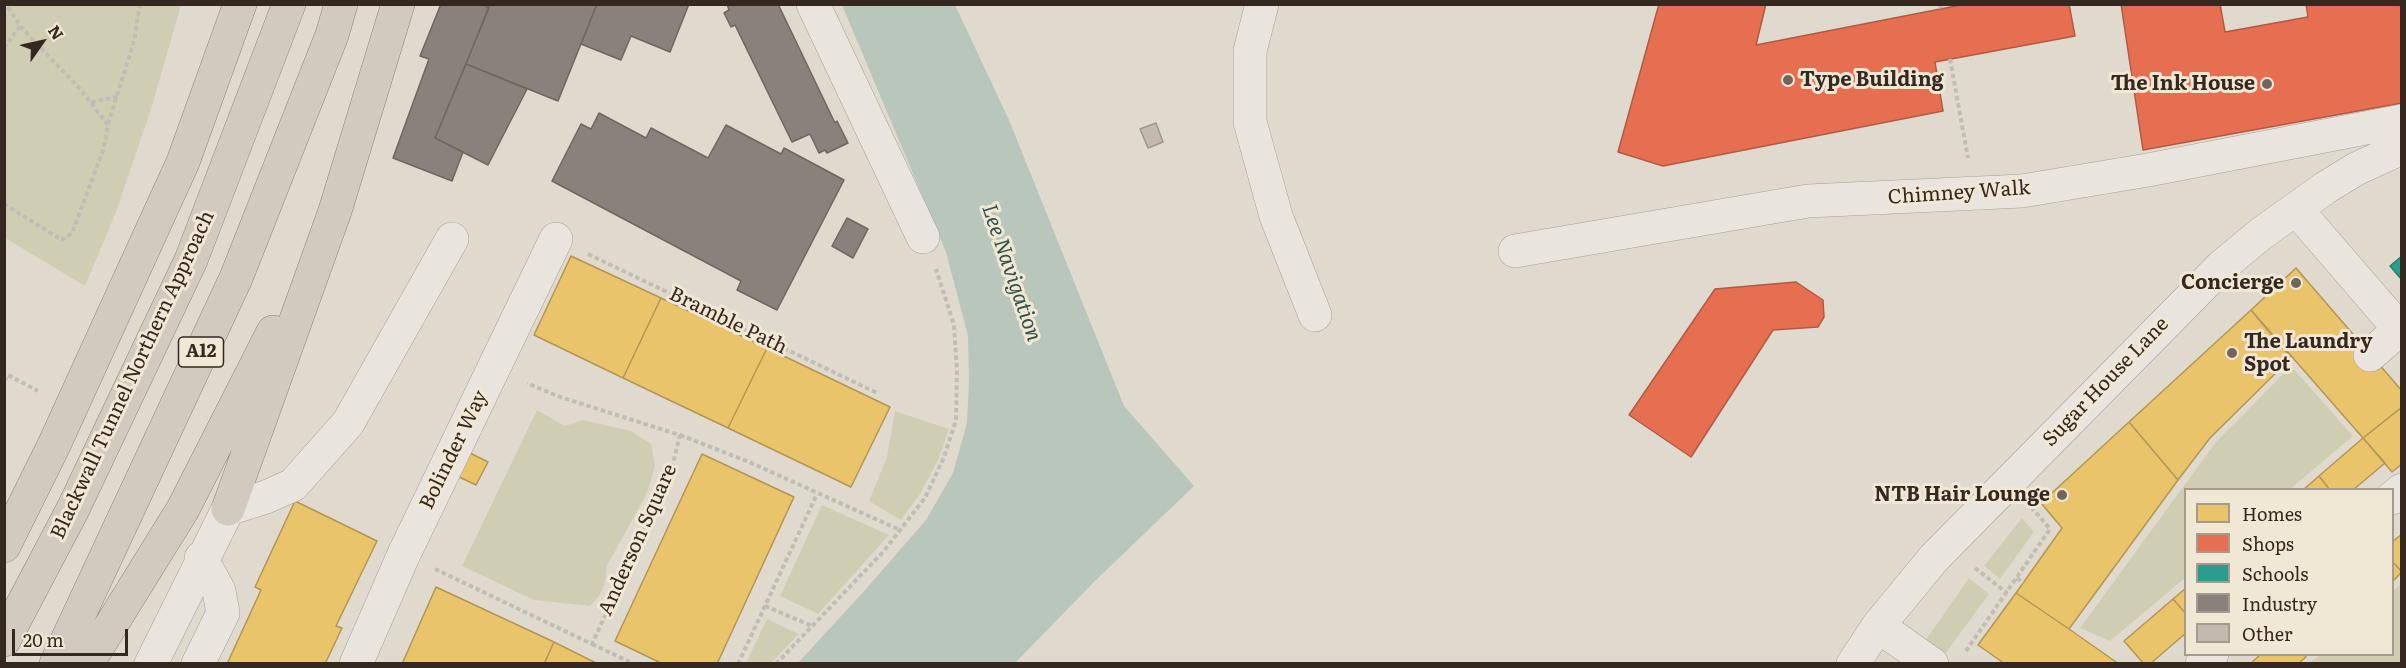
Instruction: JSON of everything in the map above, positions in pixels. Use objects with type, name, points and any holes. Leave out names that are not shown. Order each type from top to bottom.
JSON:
[{"type":"highway","points":[[4,546],[54,445],[183,162],[240,4]]},
{"type":"highway","name":"Blackwall Tunnel Northern Approach","points":[[4,640],[73,509],[191,261],[289,4]]},
{"type":"highway","name":"A12","points":[[56,663],[236,278],[332,35],[341,4]]},
{"type":"highway","name":"A12","points":[[87,663],[183,508],[335,210],[398,4]]},
{"type":"highway","points":[[228,509],[335,210]]},
{"type":"street","points":[[813,4],[923,237]]},
{"type":"street","points":[[1262,4],[1250,51],[1250,122],[1276,216],[1315,315]]},
{"type":"street","name":"Chimney Walk","points":[[1515,251],[1808,201],[2022,191],[2139,171],[2402,120]]},
{"type":"street","name":"Sugar House Lane","points":[[1862,640],[1934,558],[2179,307],[2222,266],[2296,209],[2356,169],[2402,148]]},
{"type":"street","points":[[2296,209],[2400,331],[2370,355]]},
{"type":"street","points":[[151,663],[201,558],[228,509],[266,497],[293,485],[348,423],[452,239]]},
{"type":"street","name":"Bolinder Way","points":[[356,663],[404,554],[568,244]]},
{"type":"street","points":[[198,663],[223,613],[219,591],[201,558]]},
{"type":"street","points":[[1862,640],[1932,663]]},
{"type":"path","points":[[6,4],[20,26],[81,90],[108,124]]},
{"type":"path","points":[[4,204],[62,240],[72,233],[104,148],[108,124],[134,41],[140,4]]},
{"type":"path","points":[[4,48],[20,26]]},
{"type":"path","points":[[1950,59],[1975,193]]},
{"type":"path","points":[[91,102],[118,97]]},
{"type":"path","points":[[776,663],[883,552],[925,498],[944,457],[956,420],[957,371],[954,325],[923,237]]},
{"type":"path","name":"Bramble Path","points":[[568,244],[877,393]]},
{"type":"path","points":[[4,381],[8,375],[35,390]]},
{"type":"path","points":[[542,389],[557,396],[680,435],[748,462],[900,530]]},
{"type":"path","name":"Anderson Square","points":[[592,644],[671,472],[680,435]]},
{"type":"path","points":[[738,663],[818,494]]},
{"type":"path","points":[[1977,636],[2050,529],[2029,504]]},
{"type":"path","points":[[437,570],[634,663]]},
{"type":"path","points":[[1981,572],[2007,592]]},
{"type":"path","points":[[2017,578],[2023,583]]},
{"type":"path","points":[[765,606],[812,626]]},
{"type":"shaded area","points":[[4,5],[181,5],[152,106],[116,212],[85,286],[5,238]]},
{"type":"shaded area","points":[[2291,366],[2353,436],[2291,488],[2184,488],[2184,579],[2110,641],[2080,628],[2216,442]]},
{"type":"shaded area","points":[[537,410],[565,426],[583,420],[631,431],[651,444],[655,466],[647,493],[607,566],[605,583],[599,596],[590,606],[534,600],[462,566]]},
{"type":"shaded area","points":[[895,411],[949,429],[938,460],[920,494],[901,520],[869,501],[887,457]]},
{"type":"shaded area","points":[[822,505],[889,535],[818,614],[780,596]]},
{"type":"shaded area","points":[[2022,518],[2034,532],[2000,579],[1984,566]]},
{"type":"shaded area","points":[[1969,578],[1989,594],[1942,658],[1923,644]]},
{"type":"shaded area","points":[[2401,584],[2401,663],[2309,663],[2319,656],[2394,656],[2394,590]]},
{"type":"shaded area","points":[[767,619],[799,634],[771,663],[746,663]]},
{"type":"water","name":"Lee Navigation","points":[[842,5],[955,5],[1009,120],[1124,406],[1194,486],[1096,580],[1015,663],[797,664],[926,520],[953,473],[967,423],[968,336],[946,252]]},
{"type":"building: Homes","points":[[571,256],[661,298],[623,378],[534,335]]},
{"type":"building: Homes","points":[[2296,268],[2402,391],[2402,407],[2363,438],[2251,310]]},
{"type":"building: Homes","points":[[661,298],[767,348],[728,428],[623,378]]},
{"type":"building: Homes","points":[[2251,310],[2291,358],[2210,438],[2178,480],[2129,422]]},
{"type":"building: Homes","points":[[767,348],[890,407],[851,487],[728,428]]},
{"type":"building: Homes","points":[[2401,408],[2402,464],[2392,472],[2363,438]]},
{"type":"building: Homes","points":[[2129,422],[2178,480],[2069,629],[2016,593],[2062,528],[2041,503]]},
{"type":"building: Homes","points":[[2363,438],[2385,463],[2355,488],[2328,488],[2319,476]]},
{"type":"building: Homes","points":[[466,451],[488,462],[476,485],[455,475]]},
{"type":"building: Homes","points":[[702,454],[794,497],[717,664],[663,664],[615,641]]},
{"type":"building: Homes","points":[[2319,476],[2328,488],[2305,488]]},
{"type":"building: Homes","points":[[295,501],[377,541],[336,626],[342,628],[325,664],[227,664],[261,590],[255,587]]},
{"type":"building: Homes","points":[[2402,534],[2402,572],[2394,563],[2394,540]]},
{"type":"building: Homes","points":[[2394,563],[2402,572],[2394,580]]},
{"type":"building: Homes","points":[[436,587],[554,642],[544,664],[402,664]]},
{"type":"building: Homes","points":[[2184,590],[2184,612],[2173,599]]},
{"type":"building: Homes","points":[[2016,593],[2119,664],[2005,664],[1978,645]]},
{"type":"building: Homes","points":[[2173,599],[2184,612],[2184,635],[2150,664],[2144,664],[2124,641]]},
{"type":"building: Homes","points":[[554,642],[598,664],[544,664]]},
{"type":"building: Homes","points":[[2259,656],[2306,657],[2298,664],[2250,664]]},
{"type":"building: Shops","name":"Type Building","points":[[1659,4],[1766,4],[1756,45],[1966,4],[2069,4],[2075,36],[1935,62],[1943,111],[1663,166],[1618,152]]},
{"type":"building: Shops","name":"The Ink House","points":[[2121,4],[2220,4],[2225,32],[2308,17],[2306,4],[2400,4],[2402,103],[2143,150]]},
{"type":"building: Shops","points":[[1796,282],[1823,300],[1824,317],[1818,327],[1773,330],[1691,457],[1629,415],[1715,289]]},
{"type":"building: Schools","points":[[2402,256],[2402,280],[2390,266]]},
{"type":"building: Industry","points":[[441,4],[482,4],[489,8],[435,138],[463,152],[452,181],[393,158],[429,59],[420,56]]},
{"type":"building: Industry","points":[[490,4],[597,4],[558,101],[466,64]]},
{"type":"building: Industry","points":[[597,4],[689,4],[670,52],[631,36],[621,60],[581,44]]},
{"type":"building: Industry","points":[[727,4],[778,4],[835,123],[837,121],[848,143],[827,153],[825,150],[819,153],[810,134],[792,142],[735,25],[731,27],[724,13],[729,10]]},
{"type":"building: Industry","points":[[466,64],[527,89],[488,165],[435,138]]},
{"type":"building: Industry","points":[[599,113],[646,138],[651,128],[708,158],[726,125],[781,154],[784,148],[844,180],[777,310],[737,290],[741,281],[552,181],[581,124],[591,129]]},
{"type":"building: Industry","points":[[847,218],[868,229],[853,258],[832,246]]},
{"type":"building: Other","points":[[1156,123],[1163,142],[1148,148],[1140,129]]},
{"type":"place","name":"Type Building","points":[[1788,80]]},
{"type":"place","name":"The Ink House","points":[[2267,84]]},
{"type":"place","name":"Concierge","points":[[2296,283]]},
{"type":"place","name":"The Laundry Spot","points":[[2232,353]]},
{"type":"place","name":"NTB Hair Lounge","points":[[2062,495]]}]
